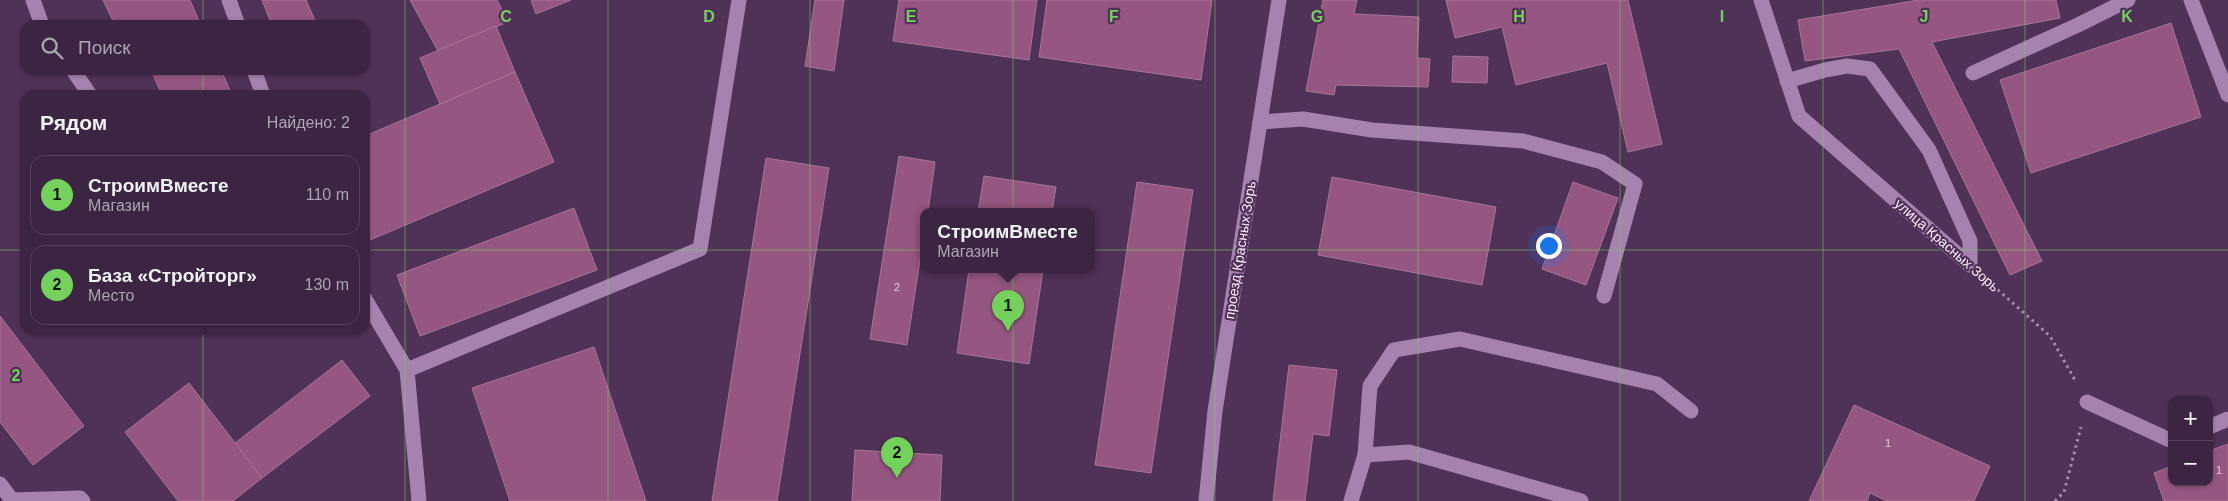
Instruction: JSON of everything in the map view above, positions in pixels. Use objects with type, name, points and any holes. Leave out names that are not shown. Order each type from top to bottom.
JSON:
[{"type":"street","points":[[34,0],[40,20]]},
{"type":"street","points":[[229,0],[236,20]]},
{"type":"street","points":[[407,370],[700,249],[739,0]]},
{"type":"street","name":"проезд Красных Зорь","points":[[1206,501],[1215,411],[1279,0]]},
{"type":"street","points":[[1973,73],[2128,0]]},
{"type":"street","points":[[2191,0],[2228,95]]},
{"type":"street","name":"улица Красных Зорь","points":[[1765,1],[1787,81],[1799,116],[1970,265]]},
{"type":"street","points":[[1787,81],[1847,66],[1870,69],[1928,150],[1970,241],[1970,265]]},
{"type":"street","points":[[76,75],[87,90]]},
{"type":"street","points":[[256,75],[261,90]]},
{"type":"street","points":[[1260,122],[1303,119],[1372,130],[1523,141],[1602,162],[1635,184],[1604,296]]},
{"type":"street","points":[[370,308],[407,370],[419,501]]},
{"type":"street","points":[[1351,501],[1365,455],[1370,386],[1394,350],[1460,339],[1657,384],[1691,411]]},
{"type":"street","points":[[2087,402],[2168,439]]},
{"type":"street","points":[[2213,425],[2228,419]]},
{"type":"street","points":[[1365,455],[1409,452],[1581,501]]},
{"type":"street","points":[[0,484],[12,500],[80,498],[83,501]]},
{"type":"path","name":"улица Красных Зорь","points":[[1970,265],[2050,336],[2087,402]]},
{"type":"path","points":[[2055,501],[2064,492],[2087,402]]},
{"type":"building","points":[[103,0],[190,0],[199,20],[113,20]]},
{"type":"building","points":[[262,0],[306,0],[315,20],[270,20]]},
{"type":"building","points":[[410,0],[497,0],[508,22],[438,51]]},
{"type":"building","points":[[531,0],[571,0],[536,14]]},
{"type":"building","points":[[815,0],[844,0],[834,71],[805,66]]},
{"type":"building","points":[[899,0],[1037,0],[1029,60],[893,41]]},
{"type":"building","points":[[1047,0],[1212,0],[1201,80],[1039,57]]},
{"type":"building","points":[[1323,0],[1357,0],[1354,14],[1419,17],[1417,58],[1430,59],[1428,87],[1336,85],[1334,95],[1306,91]]},
{"type":"building","points":[[1446,0],[1628,0],[1662,144],[1628,152],[1607,63],[1516,85],[1502,27],[1455,38]]},
{"type":"building","points":[[1919,0],[2056,0],[2060,18],[1932,42],[2042,261],[2010,275],[1899,49],[1805,61],[1798,20]]},
{"type":"building","points":[[2171,23],[2201,117],[2031,173],[2000,80]]},
{"type":"building","points":[[496,26],[515,72],[440,104],[420,58]]},
{"type":"building","points":[[1453,56],[1488,57],[1487,83],[1452,82]]},
{"type":"building","points":[[515,72],[554,162],[370,240],[370,134]]},
{"type":"building","points":[[153,75],[223,75],[230,90],[160,90]]},
{"type":"building","points":[[899,156],[935,162],[929,208],[920,208],[920,260],[907,345],[870,339]]},
{"type":"building","points":[[766,158],[829,168],[777,501],[712,501]]},
{"type":"building","points":[[984,176],[1056,187],[1053,208],[979,208]]},
{"type":"building","points":[[1332,177],[1496,207],[1482,285],[1318,255]]},
{"type":"building","points":[[1137,182],[1193,190],[1151,473],[1095,465]]},
{"type":"building","points":[[1573,182],[1618,198],[1586,285],[1542,269]]},
{"type":"building","points":[[574,208],[597,270],[420,336],[397,275]]},
{"type":"building","points":[[969,273],[1043,273],[1029,364],[957,353]]},
{"type":"building","points":[[0,316],[84,426],[33,465],[0,422]]},
{"type":"building","points":[[594,347],[646,501],[510,501],[472,388]]},
{"type":"building","points":[[342,360],[370,396],[262,478],[235,443]]},
{"type":"building","points":[[1289,365],[1337,370],[1329,436],[1313,434],[1305,501],[1273,501]]},
{"type":"building","points":[[189,383],[262,478],[233,501],[178,501],[125,432]]},
{"type":"building","points":[[1854,405],[1990,466],[1974,501],[1887,501],[1870,493],[1867,501],[1809,501]]},
{"type":"building","points":[[2228,444],[2228,501],[2164,501],[2154,473],[2168,468],[2168,486],[2213,486],[2213,450]]},
{"type":"building","points":[[855,450],[942,455],[940,501],[852,501]]},
{"type":"place","name":"СтроимВместе","points":[[1008,331]]},
{"type":"place","name":"База «Стройторг»","points":[[897,478]]}]
